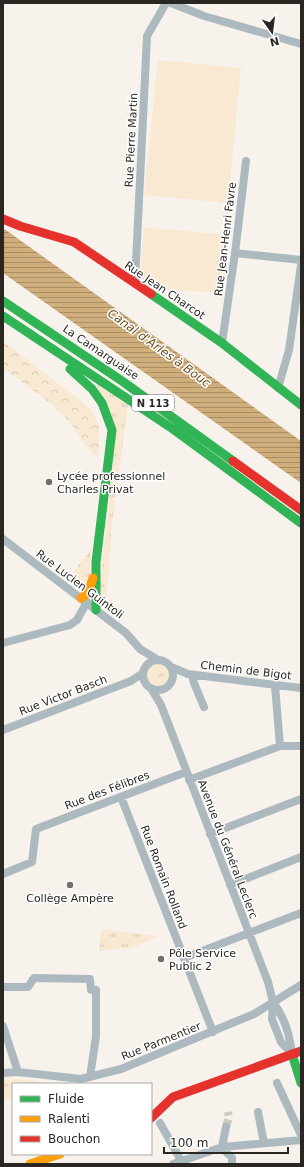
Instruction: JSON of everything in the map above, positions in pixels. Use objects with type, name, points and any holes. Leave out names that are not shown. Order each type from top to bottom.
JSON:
[{"type":"main road","name":"Rue Jean Charcot","points":[[3,219],[20,226],[60,236],[74,242],[222,343],[301,405]]},
{"type":"main road","name":"La Camarguaise","points":[[3,301],[122,381],[301,510]]},
{"type":"main road","name":"N 113","points":[[3,317],[173,429],[301,523]]},
{"type":"main road","points":[[3,317],[60,360],[93,389],[109,413],[112,439],[96,562],[90,589],[84,600]]},
{"type":"main road","points":[[96,562],[96,610]]},
{"type":"main road","points":[[152,1117],[173,1096],[297,1053],[301,1083]]},
{"type":"main road","points":[[30,1164],[57,1155]]},
{"type":"street","name":"Rue Pierre Martin","points":[[135,283],[147,36],[166,3]]},
{"type":"street","points":[[172,3],[204,16],[301,44]]},
{"type":"street","name":"Rue Jean-Henri Favre","points":[[222,343],[246,161]]},
{"type":"street","points":[[235,252],[301,260]]},
{"type":"street","points":[[278,388],[289,350],[301,265]]},
{"type":"street","points":[[292,330],[301,332]]},
{"type":"street","name":"Rue Lucien Guintoli","points":[[3,539],[132,638],[140,649],[158,660]]},
{"type":"street","points":[[3,643],[70,625],[77,620],[84,600]]},
{"type":"street","name":"Rue Lucien Guintoli","points":[[140,649],[144,670]]},
{"type":"street","points":[[158,660],[168,663],[172,667],[174,676],[173,681],[167,689],[152,690],[145,683],[144,670],[148,664],[158,660]]},
{"type":"street","name":"Chemin de Bigot","points":[[172,667],[190,675],[301,688]]},
{"type":"street","name":"Rue Victor Basch","points":[[3,730],[131,681],[144,670]]},
{"type":"street","points":[[190,675],[204,707]]},
{"type":"street","name":"Chemin de Bigot","points":[[173,681],[190,675]]},
{"type":"street","name":"Rue Victor Basch","points":[[131,681],[145,683]]},
{"type":"street","points":[[275,686],[280,746],[301,746]]},
{"type":"street","name":"Avenue du Général Leclerc","points":[[152,690],[161,705],[187,776],[268,982],[273,1002],[272,1019],[281,1042],[297,1053]]},
{"type":"street","name":"Avenue du Général Leclerc","points":[[161,705],[162,690]]},
{"type":"street","name":"Rue des Félibres","points":[[3,874],[32,862],[36,829],[170,778],[187,776],[280,746]]},
{"type":"street","name":"Rue Romain Rolland","points":[[121,797],[214,1032]]},
{"type":"street","points":[[210,834],[301,800]]},
{"type":"street","points":[[230,885],[301,857]]},
{"type":"street","points":[[184,958],[301,912]]},
{"type":"street","points":[[3,987],[28,987],[34,978],[90,979],[91,990],[96,990],[96,1036],[90,1077]]},
{"type":"street","name":"Rue Parmentier","points":[[3,1073],[18,1072],[77,1081],[121,1069],[214,1032],[254,1014],[301,985]]},
{"type":"street","points":[[3,1026],[18,1072]]},
{"type":"street","points":[[277,1083],[301,1135]]},
{"type":"street","points":[[258,1112],[264,1143]]},
{"type":"street","points":[[160,1124],[179,1163],[222,1147],[301,1140]]},
{"type":"street","points":[[226,1126],[222,1147],[231,1159]]},
{"type":"green space","points":[[158,60],[241,68],[228,203],[144,195]]},
{"type":"green space","points":[[144,227],[228,235],[221,293],[160,289],[141,277]]},
{"type":"green space","points":[[3,341],[85,404],[96,417],[100,435],[98,459],[82,441],[69,421],[53,405],[3,368]]},
{"type":"green space","points":[[97,383],[128,405],[112,523],[106,607],[99,597],[113,459]]},
{"type":"green space","points":[[91,549],[89,586],[72,574]]},
{"type":"green space","points":[[158,663],[167,666],[170,675],[167,684],[158,687],[149,684],[146,675],[149,666]]},
{"type":"green space","points":[[101,929],[159,936],[132,948],[99,951]]},
{"type":"green space","points":[[19,1079],[37,1081],[37,1083],[12,1083],[12,1100],[11,1098],[3,1100],[3,1080]]},
{"type":"water","name":"Canal d'Arles à Bouc","points":[[3,228],[301,441],[301,483],[3,273]]},
{"type":"tunnel","points":[[226,1127],[229,1117],[228,1112]]},
{"type":"traffic: fast","points":[[151,294],[222,343],[301,405]]},
{"type":"traffic: fast","points":[[3,301],[122,381],[233,461]]},
{"type":"traffic: fast","points":[[3,316],[173,429],[301,523]]},
{"type":"traffic: fast","points":[[70,369],[92,389],[102,403],[112,430],[96,562],[96,610]]},
{"type":"traffic: fast","points":[[292,1054],[301,1083]]},
{"type":"traffic: slow","points":[[81,598],[88,593],[93,578]]},
{"type":"traffic: slow","points":[[30,1164],[57,1155]]},
{"type":"traffic: jam","points":[[3,219],[20,226],[74,242],[151,294]]},
{"type":"traffic: jam","points":[[233,461],[301,510]]},
{"type":"traffic: jam","points":[[152,1117],[173,1097],[301,1051]]},
{"type":"place","name":"Lycée professionnel Charles Privat","points":[[49,482]]},
{"type":"place","name":"Collège Ampère","points":[[70,885]]},
{"type":"place","name":"Pôle Service Public 2","points":[[161,959]]}]
